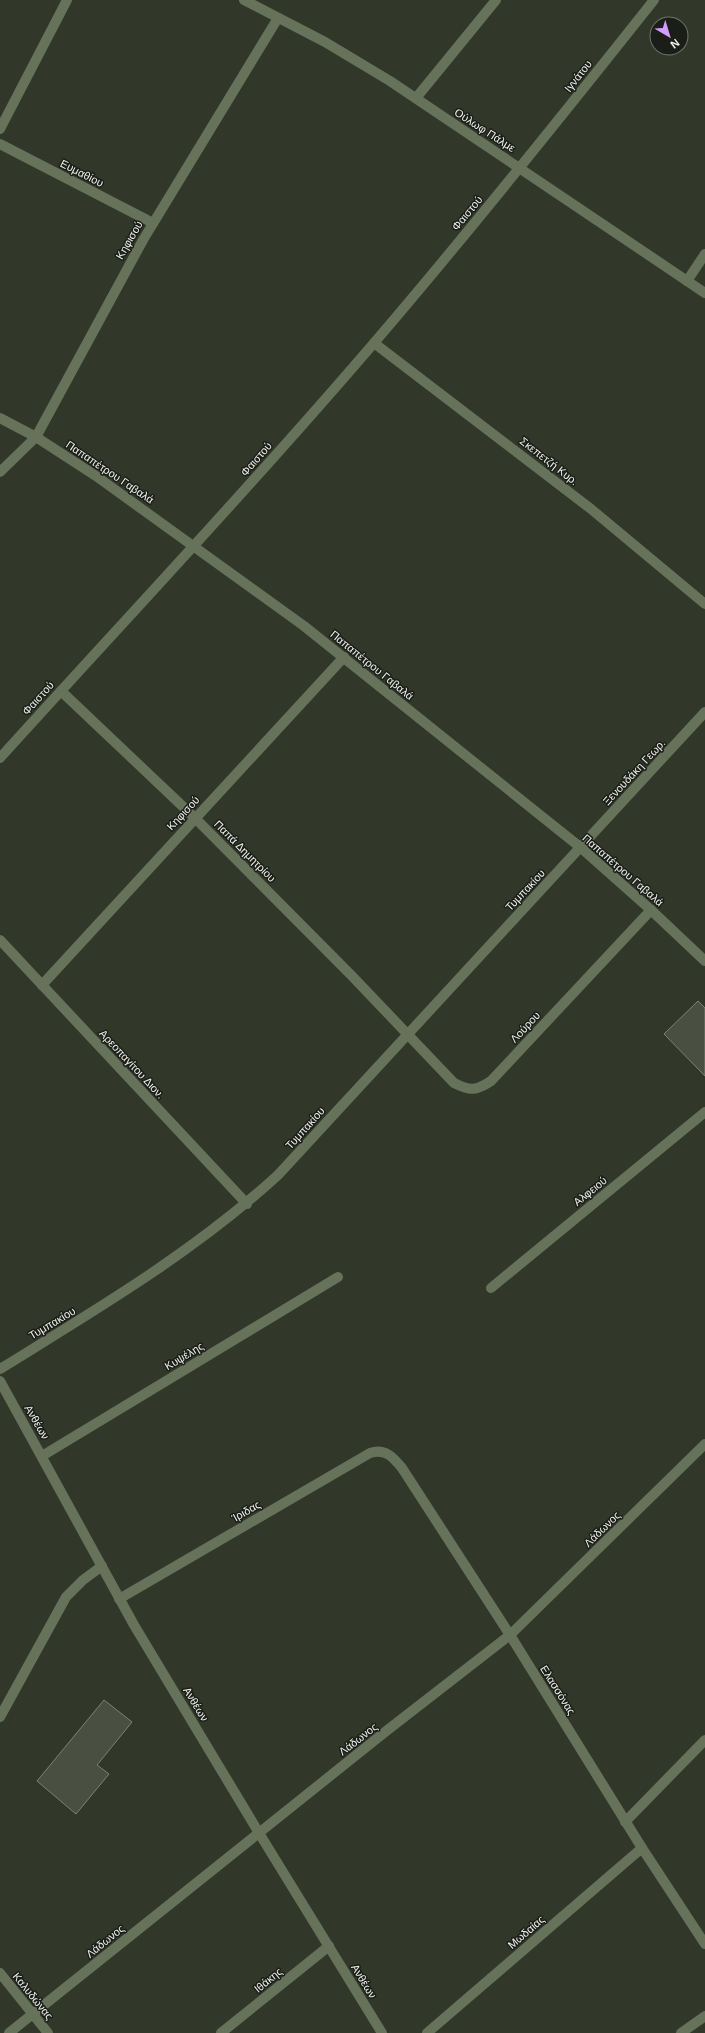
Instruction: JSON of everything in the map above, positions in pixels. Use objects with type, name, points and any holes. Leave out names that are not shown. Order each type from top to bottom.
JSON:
[{"type":"street","points":[[0,129],[67,0]]},
{"type":"street","name":"Ούλωφ Πάλμε","points":[[244,0],[325,42],[416,98],[521,167],[705,293]]},
{"type":"street","points":[[416,98],[496,0]]},
{"type":"street","name":"Ιγνάτου","points":[[521,167],[654,0]]},
{"type":"street","name":"Κηφισού","points":[[0,472],[36,437],[153,223],[278,18]]},
{"type":"street","name":"Ευμαθίου","points":[[0,144],[153,223]]},
{"type":"street","name":"Φαιστού","points":[[0,758],[195,546],[374,343],[521,167]]},
{"type":"street","points":[[687,281],[705,254]]},
{"type":"street","name":"Σκεπετζή Κυρ.","points":[[374,343],[591,509],[705,604]]},
{"type":"street","name":"Παπαπέτρου Γαβαλά","points":[[0,418],[36,437],[96,476],[195,546],[344,657],[580,847],[651,910],[705,961]]},
{"type":"street","name":"Κηφισού","points":[[42,985],[344,657]]},
{"type":"street","name":"Παπά Δημητρίου","points":[[61,691],[195,818],[352,976],[406,1034]]},
{"type":"street","name":"Ξενουδάκη Γεωρ.","points":[[580,847],[705,712]]},
{"type":"street","name":"Τυμπακίου","points":[[0,1369],[129,1290],[174,1260],[247,1204],[309,1143],[406,1034],[580,847]]},
{"type":"street","name":"Λούρου","points":[[406,1034],[454,1083],[466,1089],[480,1088],[490,1081],[651,910]]},
{"type":"street","name":"Αρεοπαγίτου Διον.","points":[[0,940],[247,1204]]},
{"type":"street","name":"Αλφειού","points":[[491,1288],[705,1112]]},
{"type":"street","name":"Κυψέλης","points":[[42,1456],[338,1277]]},
{"type":"street","name":"Ανθέων","points":[[0,1381],[119,1599],[259,1833],[382,2033]]},
{"type":"street","name":"Λάδωνος","points":[[9,2033],[510,1635],[705,1444]]},
{"type":"street","name":"Ίριδας","points":[[119,1599],[370,1453],[379,1451],[386,1452]]},
{"type":"street","name":"Ελασσόνας","points":[[386,1452],[402,1468],[510,1635],[625,1822],[705,1944]]},
{"type":"street","points":[[0,1717],[66,1596],[83,1580],[102,1566]]},
{"type":"street","points":[[625,1822],[705,1740]]},
{"type":"street","name":"Μωδαίας","points":[[426,2033],[642,1848]]},
{"type":"street","name":"Ιθάκης","points":[[221,2033],[329,1946]]},
{"type":"street","name":"Καλυδώνας","points":[[0,1973],[48,2033]]},
{"type":"street","points":[[680,2033],[705,2016]]},
{"type":"building","points":[[698,1001],[705,1008],[705,1076],[664,1034]]},
{"type":"building","points":[[104,1700],[132,1722],[97,1765],[109,1774],[76,1814],[37,1781]]}]
